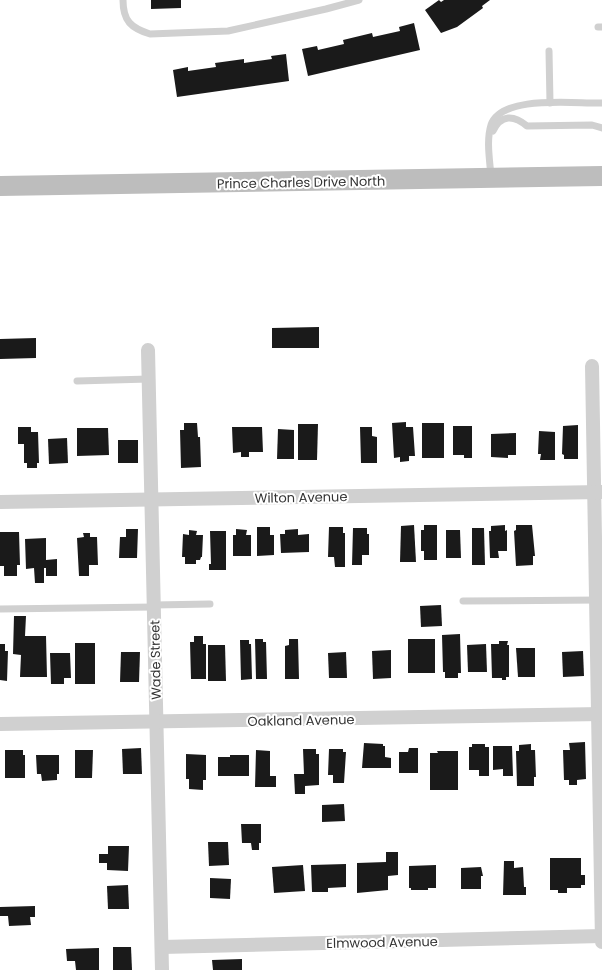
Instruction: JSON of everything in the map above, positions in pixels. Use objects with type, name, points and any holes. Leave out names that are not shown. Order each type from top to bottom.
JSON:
[{"type":"main road","name":"Prince Charles Drive North","points":[[0,186],[602,176]]},
{"type":"street","name":"Wade Street","points":[[148,350],[162,970]]},
{"type":"street","points":[[597,366],[602,942]]},
{"type":"street","name":"Wilton Avenue","points":[[0,502],[598,492]]},
{"type":"street","name":"Oakland Avenue","points":[[0,724],[157,723],[600,714]]},
{"type":"street","name":"Elmwood Avenue","points":[[162,947],[602,936]]},
{"type":"lane","points":[[123,0],[126,20],[138,30],[150,34],[228,31],[359,0]]},
{"type":"lane","points":[[549,50],[550,104]]},
{"type":"lane","points":[[491,179],[489,138],[495,117],[503,110],[520,105],[602,103]]},
{"type":"lane","points":[[489,138],[496,125],[504,119],[520,120],[527,126],[592,125],[602,128]]},
{"type":"lane","points":[[592,125],[602,121]]},
{"type":"lane","points":[[77,381],[149,379]]},
{"type":"lane","points":[[463,602],[599,600]]},
{"type":"lane","points":[[0,610],[210,604]]},
{"type":"building","points":[[151,0],[181,0],[181,8],[151,9]]},
{"type":"building","points":[[439,0],[441,2],[444,0],[490,0],[482,6],[483,8],[457,27],[441,33],[425,10]]},
{"type":"building","points":[[414,23],[420,50],[308,76],[302,49],[317,46],[318,50],[344,44],[343,40],[372,33],[373,37],[400,31],[399,27]]},
{"type":"building","points":[[286,54],[289,81],[177,97],[173,70],[188,67],[188,71],[216,67],[215,63],[244,59],[244,63],[272,59],[271,56]]},
{"type":"building","points":[[319,327],[319,348],[272,348],[272,328]]},
{"type":"building","points":[[36,338],[36,358],[0,359],[0,339]]},
{"type":"building","points":[[406,422],[406,427],[413,427],[415,456],[409,456],[409,461],[400,462],[400,457],[394,458],[392,423]]},
{"type":"building","points":[[184,423],[197,423],[198,437],[200,437],[201,467],[181,468],[180,430],[184,430]]},
{"type":"building","points":[[422,423],[444,423],[444,458],[422,458]]},
{"type":"building","points":[[298,424],[318,424],[317,460],[298,460]]},
{"type":"building","points":[[578,425],[578,459],[564,459],[564,455],[562,454],[563,426]]},
{"type":"building","points":[[453,426],[472,426],[472,458],[464,458],[464,455],[453,455]]},
{"type":"building","points":[[18,427],[31,427],[31,432],[38,432],[39,463],[37,463],[37,468],[27,468],[27,463],[24,463],[24,444],[18,444]]},
{"type":"building","points":[[232,427],[262,427],[263,452],[249,452],[249,457],[241,457],[241,452],[233,453]]},
{"type":"building","points":[[360,427],[372,427],[372,436],[377,437],[377,463],[361,463]]},
{"type":"building","points":[[77,428],[108,428],[109,455],[77,456]]},
{"type":"building","points":[[278,429],[294,430],[294,459],[277,459]]},
{"type":"building","points":[[539,431],[555,432],[555,460],[540,460],[541,454],[538,454]]},
{"type":"building","points":[[516,433],[516,455],[508,455],[508,458],[491,457],[491,434]]},
{"type":"building","points":[[67,438],[68,463],[49,464],[48,439]]},
{"type":"building","points":[[118,440],[138,440],[138,463],[118,463]]},
{"type":"building","points":[[414,525],[416,562],[400,562],[401,526]]},
{"type":"building","points":[[424,525],[437,525],[437,560],[424,560],[424,551],[421,551],[421,530],[424,530]]},
{"type":"building","points":[[505,525],[505,531],[507,530],[507,551],[498,551],[499,558],[490,558],[489,531],[491,531],[491,526]]},
{"type":"building","points":[[516,525],[532,525],[535,556],[533,556],[533,565],[516,566],[514,531],[516,530]]},
{"type":"building","points":[[257,527],[270,527],[270,535],[274,535],[274,555],[257,556]]},
{"type":"building","points":[[329,527],[343,527],[343,533],[345,533],[345,567],[335,567],[334,557],[328,557]]},
{"type":"building","points":[[353,528],[367,528],[367,534],[369,534],[369,555],[362,555],[362,565],[352,565]]},
{"type":"building","points":[[472,528],[484,528],[485,565],[472,565]]},
{"type":"building","points":[[126,529],[138,529],[137,558],[119,558],[120,537],[126,537]]},
{"type":"building","points":[[236,529],[247,530],[246,535],[251,535],[251,556],[233,556],[233,535],[236,535]]},
{"type":"building","points":[[298,529],[298,535],[309,534],[309,552],[281,553],[280,534],[285,534],[285,530]]},
{"type":"building","points":[[189,530],[197,531],[196,535],[203,535],[202,557],[200,560],[196,560],[196,564],[185,564],[185,557],[182,557],[183,534],[189,535]]},
{"type":"building","points":[[446,530],[460,530],[461,558],[446,558]]},
{"type":"building","points":[[210,531],[226,531],[226,570],[209,570],[209,564],[211,564]]},
{"type":"building","points":[[0,532],[19,532],[20,565],[17,565],[17,576],[4,576],[4,566],[0,566]]},
{"type":"building","points":[[83,533],[90,533],[90,537],[97,537],[98,565],[89,565],[89,576],[79,576],[77,538],[84,537]]},
{"type":"building","points":[[46,538],[46,560],[57,559],[57,576],[46,576],[46,568],[44,568],[44,583],[35,583],[34,568],[26,569],[25,539]]},
{"type":"building","points":[[441,605],[442,626],[421,627],[420,606]]},
{"type":"building","points":[[14,616],[26,616],[25,636],[46,636],[47,677],[20,677],[21,655],[13,654]]},
{"type":"building","points":[[460,634],[461,673],[458,673],[458,678],[445,678],[445,672],[443,672],[442,635]]},
{"type":"building","points":[[194,636],[203,636],[203,644],[206,644],[206,679],[191,679],[190,642],[194,642]]},
{"type":"building","points":[[255,639],[263,639],[263,642],[266,642],[267,679],[256,679]]},
{"type":"building","points":[[289,639],[298,639],[299,679],[285,679],[285,646],[289,645]]},
{"type":"building","points":[[408,639],[435,639],[435,673],[408,673]]},
{"type":"building","points":[[240,640],[249,640],[249,644],[251,644],[252,679],[241,680]]},
{"type":"building","points":[[499,641],[508,641],[507,645],[509,645],[509,677],[506,677],[506,680],[502,680],[502,678],[492,678],[491,644],[499,644]]},
{"type":"building","points":[[75,643],[95,643],[95,684],[75,684]]},
{"type":"building","points":[[0,644],[5,644],[5,651],[8,651],[7,681],[0,680]]},
{"type":"building","points":[[486,644],[487,672],[468,672],[467,645]]},
{"type":"building","points":[[208,645],[225,645],[226,681],[208,681]]},
{"type":"building","points":[[516,648],[535,648],[535,677],[518,677]]},
{"type":"building","points":[[391,650],[391,678],[373,679],[372,651]]},
{"type":"building","points":[[583,651],[584,676],[563,677],[562,652]]},
{"type":"building","points":[[121,652],[140,652],[139,682],[120,682]]},
{"type":"building","points":[[346,652],[347,678],[329,678],[328,653]]},
{"type":"building","points":[[50,653],[70,653],[71,678],[64,678],[64,684],[51,684]]},
{"type":"building","points":[[585,742],[586,779],[577,780],[577,785],[569,785],[569,780],[564,780],[563,750],[570,750],[569,743]]},
{"type":"building","points":[[364,743],[383,744],[383,746],[385,746],[385,757],[391,758],[391,768],[362,768]]},
{"type":"building","points":[[472,744],[485,744],[485,747],[489,747],[489,776],[479,776],[479,770],[469,770],[469,747],[472,747]]},
{"type":"building","points":[[531,744],[531,750],[535,750],[536,777],[534,777],[534,786],[517,786],[516,751],[519,751],[519,745]]},
{"type":"building","points":[[493,746],[512,746],[513,776],[503,776],[503,769],[493,770]]},
{"type":"building","points":[[141,748],[142,774],[123,774],[122,749]]},
{"type":"building","points":[[409,748],[418,748],[418,773],[399,773],[399,752],[408,752]]},
{"type":"building","points":[[303,749],[316,749],[316,754],[319,754],[319,785],[305,786],[305,794],[295,794],[294,774],[304,774]]},
{"type":"building","points":[[329,749],[343,749],[343,752],[346,752],[344,783],[333,783],[333,775],[328,775]]},
{"type":"building","points":[[5,750],[23,750],[23,755],[25,755],[25,778],[5,778]]},
{"type":"building","points":[[75,750],[93,750],[92,778],[75,778]]},
{"type":"building","points":[[256,750],[270,751],[270,776],[276,776],[276,787],[255,787]]},
{"type":"building","points":[[437,751],[458,751],[458,790],[430,790],[430,753],[438,753]]},
{"type":"building","points":[[186,754],[206,755],[206,780],[203,780],[203,790],[189,789],[189,779],[186,779]]},
{"type":"building","points":[[36,755],[59,755],[59,774],[57,774],[57,780],[42,781],[41,774],[37,774]]},
{"type":"building","points":[[230,755],[249,755],[249,776],[218,776],[218,757],[230,757]]},
{"type":"building","points":[[344,804],[345,821],[322,822],[322,805]]},
{"type":"building","points":[[241,824],[261,824],[261,843],[259,843],[259,850],[252,850],[251,843],[242,843]]},
{"type":"building","points":[[208,842],[228,842],[229,865],[209,866]]},
{"type":"building","points":[[108,846],[129,846],[128,871],[107,870],[107,863],[99,863],[99,854],[108,854]]},
{"type":"building","points":[[386,852],[398,852],[398,875],[388,876],[388,890],[357,893],[357,863],[386,862]]},
{"type":"building","points":[[550,858],[581,858],[581,875],[585,875],[585,885],[581,885],[581,888],[567,888],[567,893],[558,893],[558,890],[550,890]]},
{"type":"building","points":[[504,861],[514,861],[514,868],[523,867],[526,895],[503,895]]},
{"type":"building","points":[[346,864],[346,887],[328,888],[328,892],[312,892],[311,865]]},
{"type":"building","points":[[303,865],[305,891],[274,893],[272,867]]},
{"type":"building","points":[[436,865],[436,888],[428,888],[428,890],[411,890],[411,888],[409,888],[409,866]]},
{"type":"building","points":[[481,867],[483,876],[481,876],[481,889],[461,889],[461,868]]},
{"type":"building","points":[[210,878],[231,879],[230,899],[210,898]]},
{"type":"building","points":[[128,885],[129,909],[108,909],[107,886]]},
{"type":"building","points":[[35,906],[35,917],[30,917],[31,925],[9,926],[8,916],[0,916],[0,907]]},
{"type":"building","points":[[113,947],[131,947],[132,970],[113,970]]},
{"type":"building","points":[[99,948],[99,970],[76,970],[75,961],[67,961],[66,949]]},
{"type":"building","points":[[242,959],[242,970],[213,970],[212,960]]}]
